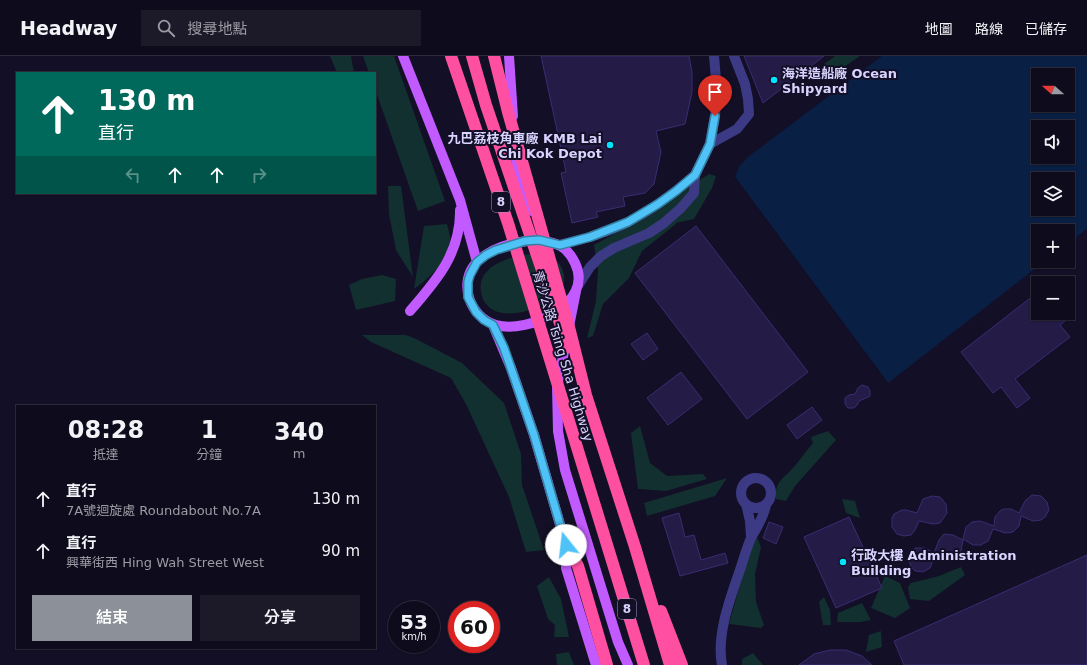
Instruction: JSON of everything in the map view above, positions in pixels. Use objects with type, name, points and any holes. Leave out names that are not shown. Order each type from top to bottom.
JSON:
[{"type":"highway","name":"青沙公路 Tsing Sha Highway","points":[[451,56],[512,238],[643,664]]},
{"type":"highway","points":[[472,56],[486,105],[561,329],[586,395]]},
{"type":"highway","name":"青沙公路 Tsing Sha Highway","points":[[494,56],[508,112],[569,327],[586,395],[635,547],[670,665]]},
{"type":"highway","points":[[566,545],[578,566],[607,665]]},
{"type":"highway","points":[[635,547],[682,665]]},
{"type":"main road","points":[[403,56],[460,200],[477,262]]},
{"type":"main road","points":[[509,56],[515,148],[519,175],[526,197],[536,217],[556,243],[567,250],[575,262],[579,277],[557,387],[558,431],[565,470],[618,642],[628,665]]},
{"type":"main road","points":[[410,311],[441,274],[450,257],[458,232],[460,220],[460,200]]},
{"type":"main road","points":[[556,243],[539,240],[525,241],[510,245],[486,255],[477,262],[470,275],[468,282],[468,297],[476,312],[484,320],[493,325],[512,327],[546,319],[558,312],[568,302],[577,287]]},
{"type":"main road","points":[[493,325],[504,348],[534,435],[566,545],[566,568],[596,665]]},
{"type":"street","points":[[577,287],[590,267],[601,256],[614,248],[649,233],[664,223],[681,208],[694,193],[695,175],[710,144],[716,102],[714,56]]},
{"type":"street","points":[[710,144],[737,130],[749,114],[745,84],[734,56]]},
{"type":"street","points":[[556,243],[590,237],[628,222],[658,204],[695,175]]},
{"type":"street","points":[[720,662],[723,630],[730,600],[751,539],[771,496],[770,487],[764,480],[755,478],[746,482],[742,487],[742,497],[746,504],[750,521],[751,539]]},
{"type":"street","points":[[746,504],[754,508],[766,505]]},
{"type":"green space","points":[[330,56],[351,56],[354,72],[337,72]]},
{"type":"green space","points":[[363,56],[394,56],[445,201],[418,211],[376,92],[376,72],[369,72]]},
{"type":"green space","points":[[835,56],[860,56],[830,77],[824,64]]},
{"type":"green space","points":[[709,174],[716,176],[712,188],[694,219],[676,223],[642,251],[629,278],[603,304],[593,336],[587,338],[596,301],[598,270],[594,245],[618,232]]},
{"type":"green space","points":[[388,186],[401,186],[413,277],[396,250],[389,214]]},
{"type":"green space","points":[[447,224],[450,240],[449,249],[446,256],[437,269],[414,289],[424,226]]},
{"type":"green space","points":[[541,253],[560,264],[564,275],[563,285],[558,294],[539,307],[515,313],[495,311],[487,305],[481,292],[481,282],[485,273],[492,267],[511,258]]},
{"type":"green space","points":[[382,275],[396,279],[395,301],[356,310],[349,285],[362,279]]},
{"type":"green space","points":[[362,335],[406,335],[416,339],[462,363],[504,403],[521,454],[522,485],[544,550],[526,552],[509,497],[466,404],[451,378],[371,342]]},
{"type":"green space","points":[[640,426],[650,463],[667,476],[703,474],[707,479],[666,491],[638,489],[631,433]]},
{"type":"green space","points":[[828,431],[836,440],[795,486],[786,501],[776,499],[776,489],[780,481],[796,465],[813,443],[811,437]]},
{"type":"green space","points":[[727,478],[715,496],[647,516],[644,503]]},
{"type":"green space","points":[[842,499],[855,501],[860,518],[846,513]]},
{"type":"green space","points":[[757,537],[761,547],[755,574],[756,602],[764,625],[761,628],[729,624],[749,552]]},
{"type":"green space","points":[[961,567],[965,575],[929,601],[910,599],[908,587],[911,583],[939,576]]},
{"type":"green space","points":[[885,576],[900,583],[910,608],[895,618],[871,608]]},
{"type":"green space","points":[[549,577],[561,599],[569,637],[554,637],[555,625],[548,619],[537,586]]},
{"type":"green space","points":[[824,597],[830,610],[831,625],[823,625],[819,602]]},
{"type":"green space","points":[[862,603],[871,620],[861,622],[837,622],[838,613]]},
{"type":"green space","points":[[881,631],[882,647],[866,652],[869,635]]},
{"type":"green space","points":[[569,652],[574,665],[557,665],[556,654]]},
{"type":"green space","points":[[753,653],[763,665],[742,665],[742,659]]},
{"type":"water","points":[[882,56],[1087,56],[1087,229],[1075,238],[1075,224],[1031,224],[1031,268],[1036,268],[888,383],[735,177],[739,167],[748,157]]},
{"type":"pier","points":[[735,177],[888,383],[887,384],[734,178]]},
{"type":"building","name":"九巴荔枝角車廠 KMB Lai Chi Kok Depot","points":[[541,56],[689,56],[692,72],[692,92],[685,124],[656,131],[661,152],[654,184],[645,193],[623,197],[625,206],[596,212],[598,217],[572,223],[561,173],[566,172]]},
{"type":"building","name":"海洋造船廠 Ocean Shipyard","points":[[744,56],[824,56],[763,103]]},
{"type":"building","points":[[696,226],[808,372],[747,419],[635,273]]},
{"type":"building","points":[[1031,297],[1031,320],[1066,320],[1060,325],[1070,337],[1015,379],[1030,398],[1017,408],[1001,387],[993,393],[961,352]]},
{"type":"building","points":[[647,333],[658,349],[643,360],[631,344]]},
{"type":"building","points":[[681,372],[702,399],[668,425],[647,398]]},
{"type":"building","points":[[862,385],[868,387],[870,396],[859,401],[854,408],[848,408],[845,404],[845,398],[849,395],[855,394],[858,388]]},
{"type":"building","points":[[812,407],[822,420],[797,439],[787,425]]},
{"type":"building","points":[[1032,495],[1041,496],[1047,502],[1049,510],[1045,517],[1041,520],[1033,521],[1021,516],[1019,526],[1013,532],[1005,533],[993,529],[988,541],[981,545],[973,545],[963,539],[966,527],[972,522],[980,521],[994,526],[995,517],[1000,511],[1003,509],[1011,509],[1019,513],[1025,501]]},
{"type":"building","points":[[932,496],[940,497],[946,504],[947,513],[940,523],[933,524],[919,521],[911,535],[904,536],[897,534],[892,527],[892,518],[894,514],[902,510],[917,513],[923,499]]},
{"type":"building","points":[[679,513],[685,537],[694,535],[701,560],[725,553],[728,563],[680,576],[662,518]]},
{"type":"building","name":"行政大樓 Administration Building","points":[[849,517],[882,588],[836,608],[804,537]]},
{"type":"building","points":[[769,522],[783,527],[776,544],[763,538]]},
{"type":"building","points":[[944,534],[953,535],[963,540],[961,551],[958,555],[951,559],[935,555],[930,568],[923,572],[915,571],[909,561],[909,557],[915,548],[925,548],[934,553],[939,540]]},
{"type":"building","points":[[1087,555],[1087,665],[904,665],[894,641]]},
{"type":"building","points":[[830,650],[846,650],[862,656],[872,665],[799,665],[814,654]]},
{"type":"place","name":"海洋造船廠 Ocean Shipyard","points":[[774,80]]},
{"type":"place","name":"九巴荔枝角車廠 KMB Lai Chi Kok Depot","points":[[610,145]]},
{"type":"place","name":"行政大樓 Administration Building","points":[[843,562]]},
{"type":"route","points":[[566,545],[534,435],[512,368],[493,325],[484,320],[476,312],[468,297],[467,290],[470,275],[477,262],[496,250],[525,241],[539,240],[560,245],[590,237],[628,222],[658,204],[695,175],[710,144],[715,116]]}]
